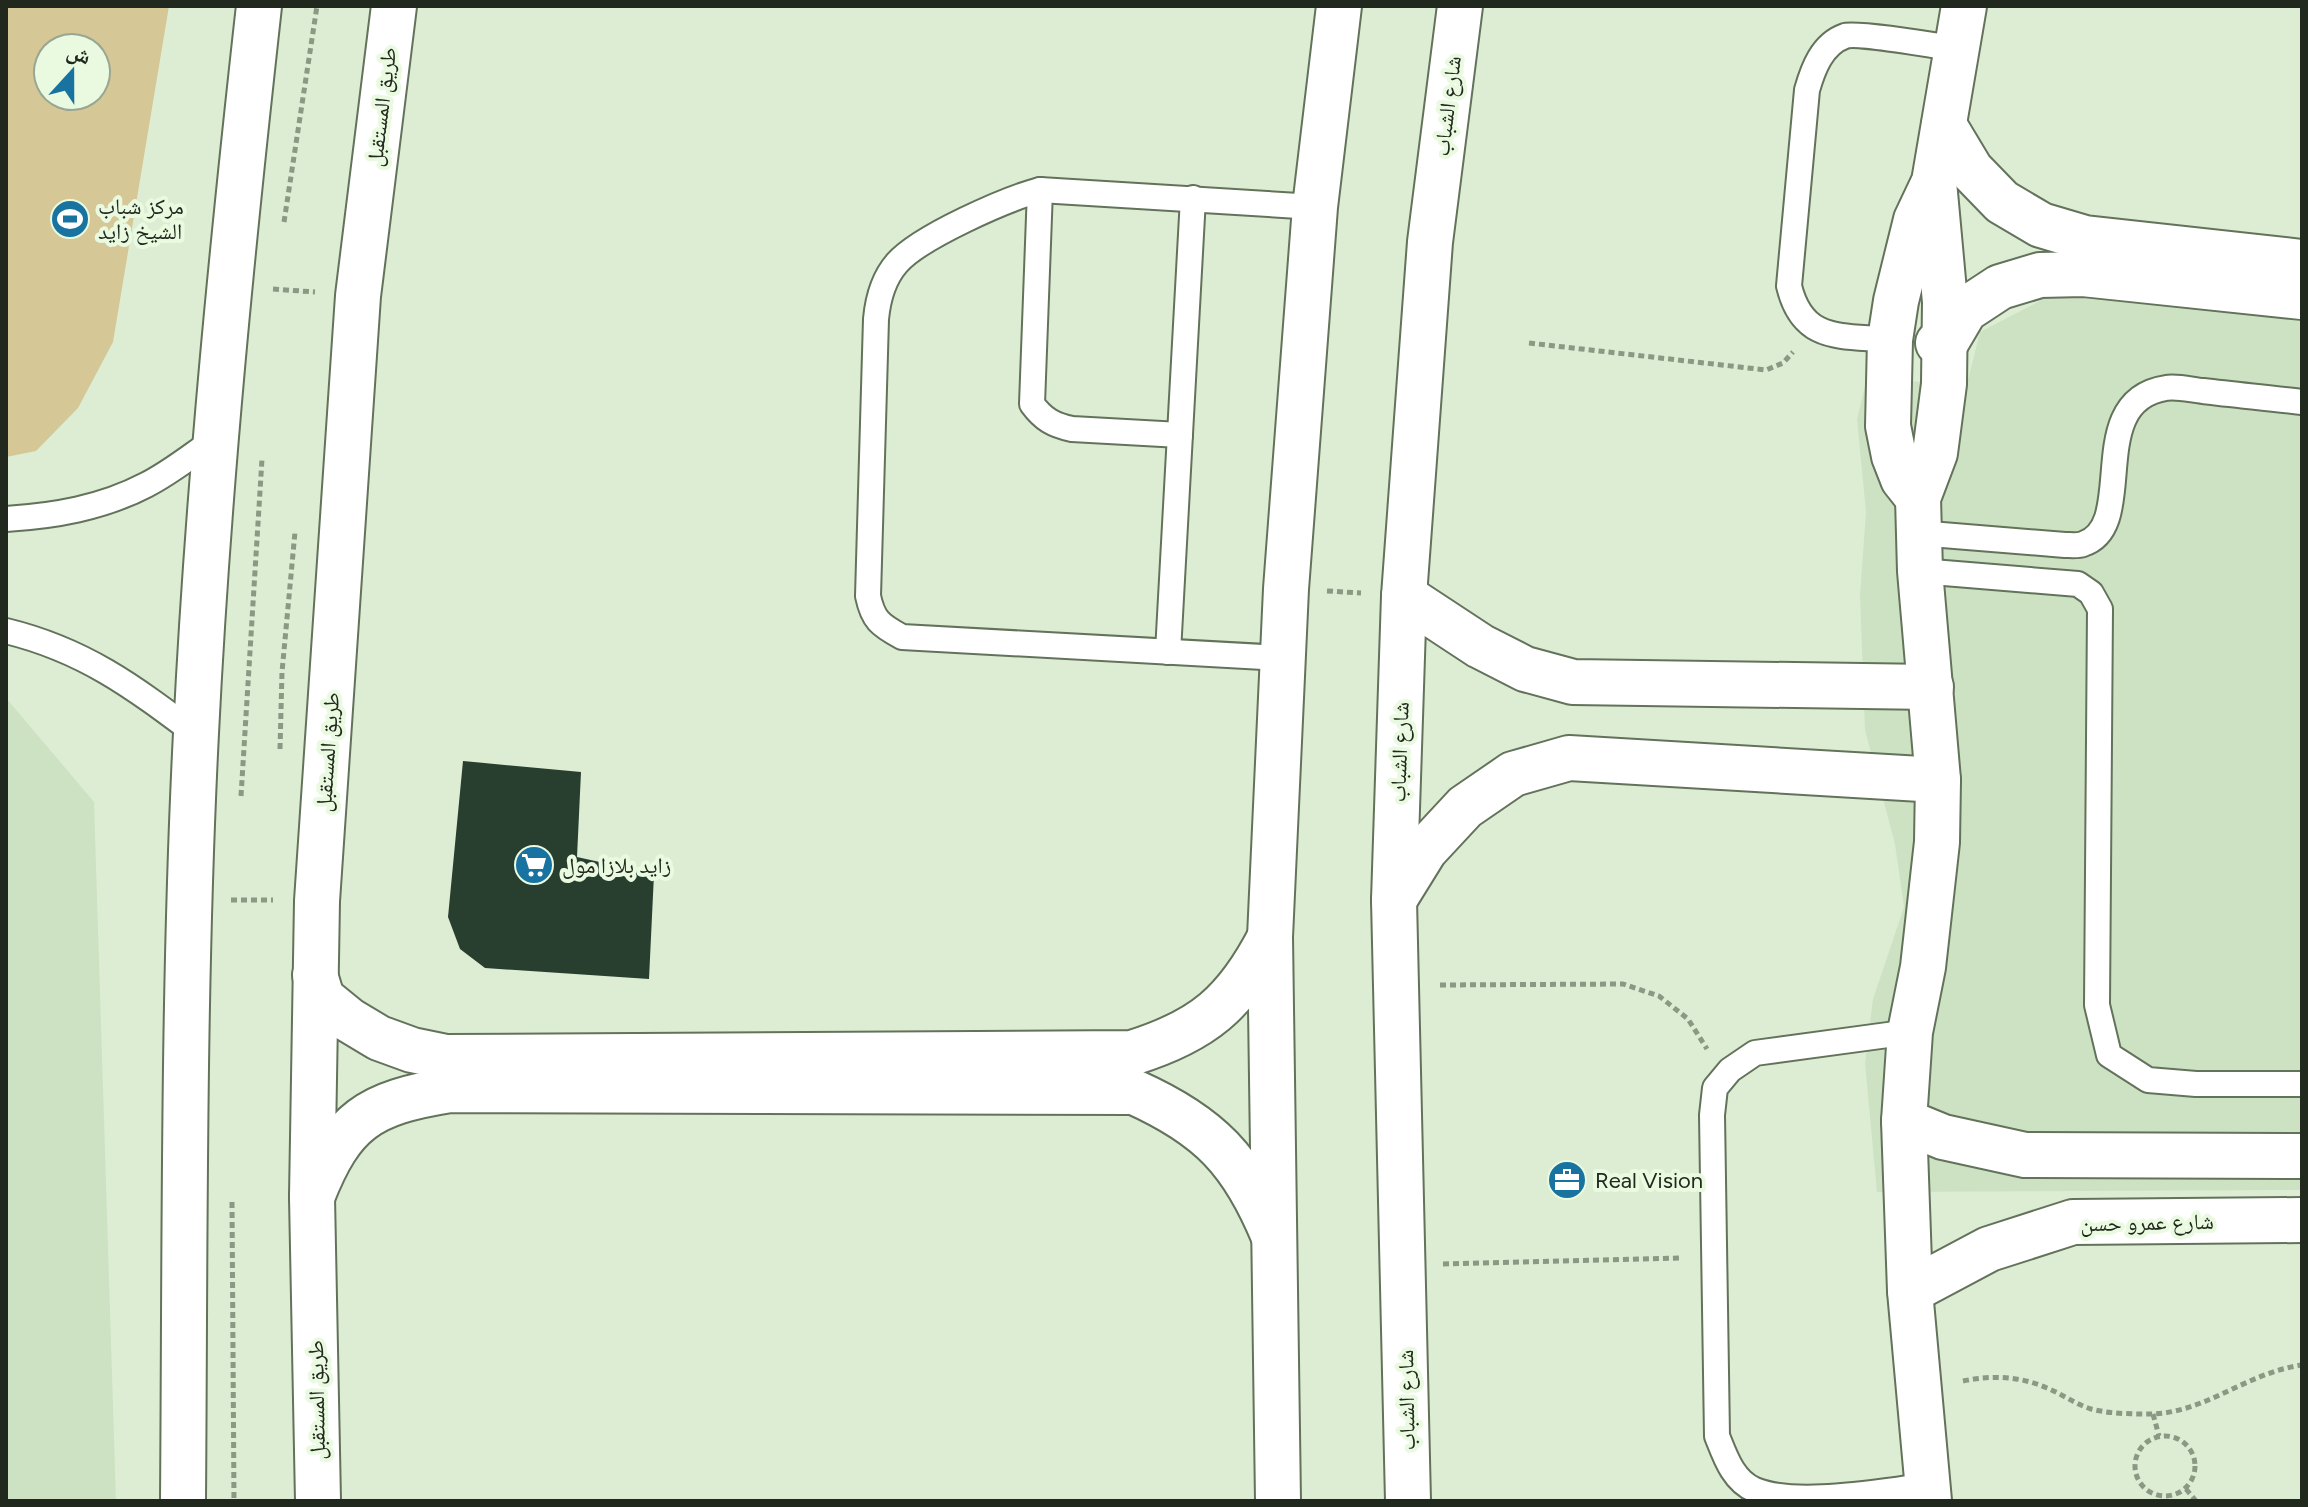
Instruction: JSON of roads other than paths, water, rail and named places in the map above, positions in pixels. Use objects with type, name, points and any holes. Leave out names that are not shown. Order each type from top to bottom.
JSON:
[{"type":"street","points":[[183,1501],[190,900],[196,734],[214,440],[259,6]]},
{"type":"street","name":"طريق المستقبل","points":[[318,1501],[312,1197],[317,901],[358,296],[394,6]]},
{"type":"street","points":[[1278,1501],[1270,937],[1286,589],[1315,207],[1339,6]]},
{"type":"street","name":"شارع الشباب","points":[[1408,1501],[1394,900],[1404,596],[1430,242],[1460,6]]},
{"type":"street","points":[[1927,1494],[1910,1291],[1904,1121],[1910,1032],[1932,903],[1938,780],[1919,534],[1894,456],[1888,426],[1890,340],[1916,220],[1934,182],[1964,6]]},
{"type":"street","points":[[1944,125],[1981,181],[2002,202],[2041,225],[2085,238],[2302,262]]},
{"type":"street","points":[[1919,534],[1940,426],[1945,344],[1942,262],[1934,182]]},
{"type":"street","points":[[1945,344],[1965,310],[2000,287],[2040,275],[2083,274],[2302,297]]},
{"type":"street","points":[[1890,340],[1945,344]]},
{"type":"street","points":[[1404,596],[1480,646],[1525,669],[1573,682],[1931,687]]},
{"type":"street","points":[[1394,900],[1425,850],[1465,807],[1513,774],[1569,758],[1938,780]]},
{"type":"street","points":[[315,975],[322,998],[349,1020],[379,1038],[412,1050],[446,1057],[1132,1053],[1168,1041],[1201,1024],[1230,999],[1253,970],[1270,937]]},
{"type":"street","points":[[312,1197],[327,1159],[358,1121],[386,1106],[450,1090],[1134,1092],[1172,1109],[1206,1133],[1236,1163],[1258,1199],[1274,1237]]},
{"type":"street","points":[[1904,1121],[1943,1137],[2025,1155],[2302,1156]]},
{"type":"street","name":"شارع عمرو حسن","points":[[1910,1291],[1989,1249],[2073,1222],[2302,1220]]},
{"type":"lane","points":[[1890,340],[1828,334],[1808,325],[1794,308],[1789,286],[1807,90],[1814,66],[1828,47],[1847,35],[1957,49]]},
{"type":"lane","points":[[1283,658],[902,637],[885,628],[872,615],[868,596],[876,319],[878,299],[885,280],[912,249],[1007,200],[1040,190],[1315,207]]},
{"type":"lane","points":[[1040,190],[1032,404],[1042,417],[1072,429],[1180,435]]},
{"type":"lane","points":[[1168,652],[1193,198]]},
{"type":"lane","points":[[1919,534],[2084,544],[2099,534],[2108,518],[2117,439],[2125,415],[2143,397],[2167,388],[2302,402]]},
{"type":"lane","points":[[6,519],[47,516],[98,505],[146,485],[214,440]]},
{"type":"lane","points":[[1919,534],[2078,584],[2091,593],[2100,609],[2097,1005],[2109,1055],[2148,1080],[2196,1084],[2302,1084]]},
{"type":"lane","points":[[6,631],[42,640],[92,662],[196,734]]},
{"type":"lane","points":[[1910,1032],[1755,1053],[1730,1070],[1715,1088],[1712,1115],[1717,1436],[1732,1471],[1753,1490],[1791,1500],[1927,1494]]},
{"type":"place","name":"مركز شباب الشيخ زايد","points":[[70,219]]},
{"type":"place","name":"زايد بلازا مول","points":[[534,865]]},
{"type":"place","name":"Real Vision","points":[[1567,1180]]}]
